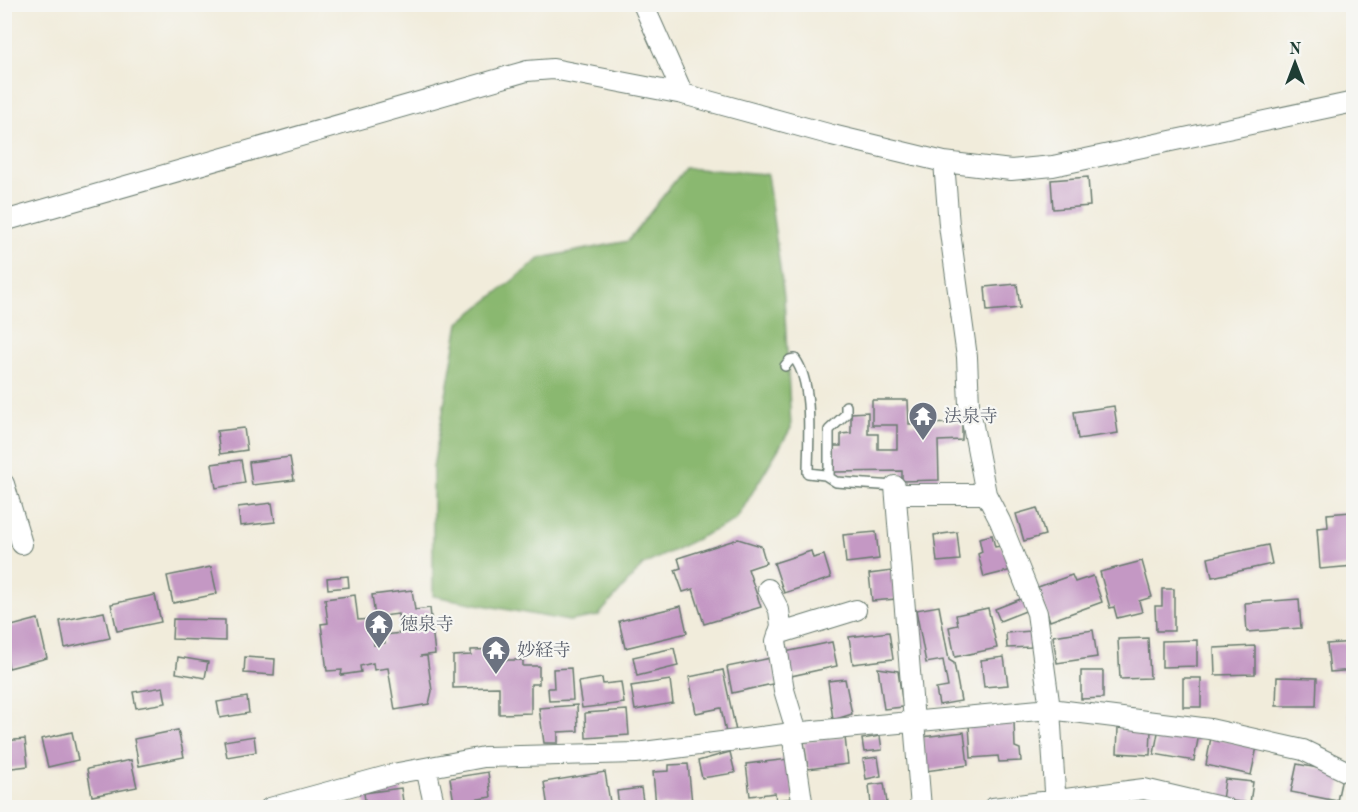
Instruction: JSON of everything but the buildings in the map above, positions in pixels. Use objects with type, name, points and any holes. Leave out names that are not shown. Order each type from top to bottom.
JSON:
[{"type":"street","points":[[643,4],[683,94]]},
{"type":"street","points":[[4,221],[527,70],[553,69],[683,94],[832,135],[944,162],[1011,170],[1053,166],[1353,102]]},
{"type":"street","points":[[944,162],[949,225],[967,357],[969,405],[986,495],[1000,520],[1037,613],[1050,709],[1055,803]]},
{"type":"street","points":[[4,484],[22,544]]},
{"type":"street","points":[[921,807],[896,490],[986,495]]},
{"type":"street","points":[[768,589],[779,610],[781,626],[776,641],[784,690],[795,733],[803,807]]},
{"type":"street","points":[[778,634],[856,610]]},
{"type":"street","points":[[270,807],[398,773],[484,757],[636,753],[795,733],[1050,709],[1210,729],[1303,750],[1353,774]]},
{"type":"street","points":[[426,768],[435,807]]},
{"type":"street","points":[[993,807],[1055,803],[1144,789],[1225,807]]},
{"type":"lane","points":[[785,366],[790,360],[795,359],[799,365],[808,404],[808,473],[829,477],[836,482],[896,490]]},
{"type":"lane","points":[[829,477],[829,429],[846,414],[846,406]]},
{"type":"green space","points":[[685,168],[767,174],[784,297],[791,428],[736,520],[643,565],[598,616],[569,621],[433,596],[433,467],[459,323],[541,258],[628,241]]},
{"type":"place","name":"法泉寺","points":[[923,442]]},
{"type":"place","name":"徳泉寺","points":[[379,650]]},
{"type":"place","name":"妙経寺","points":[[496,676]]}]
